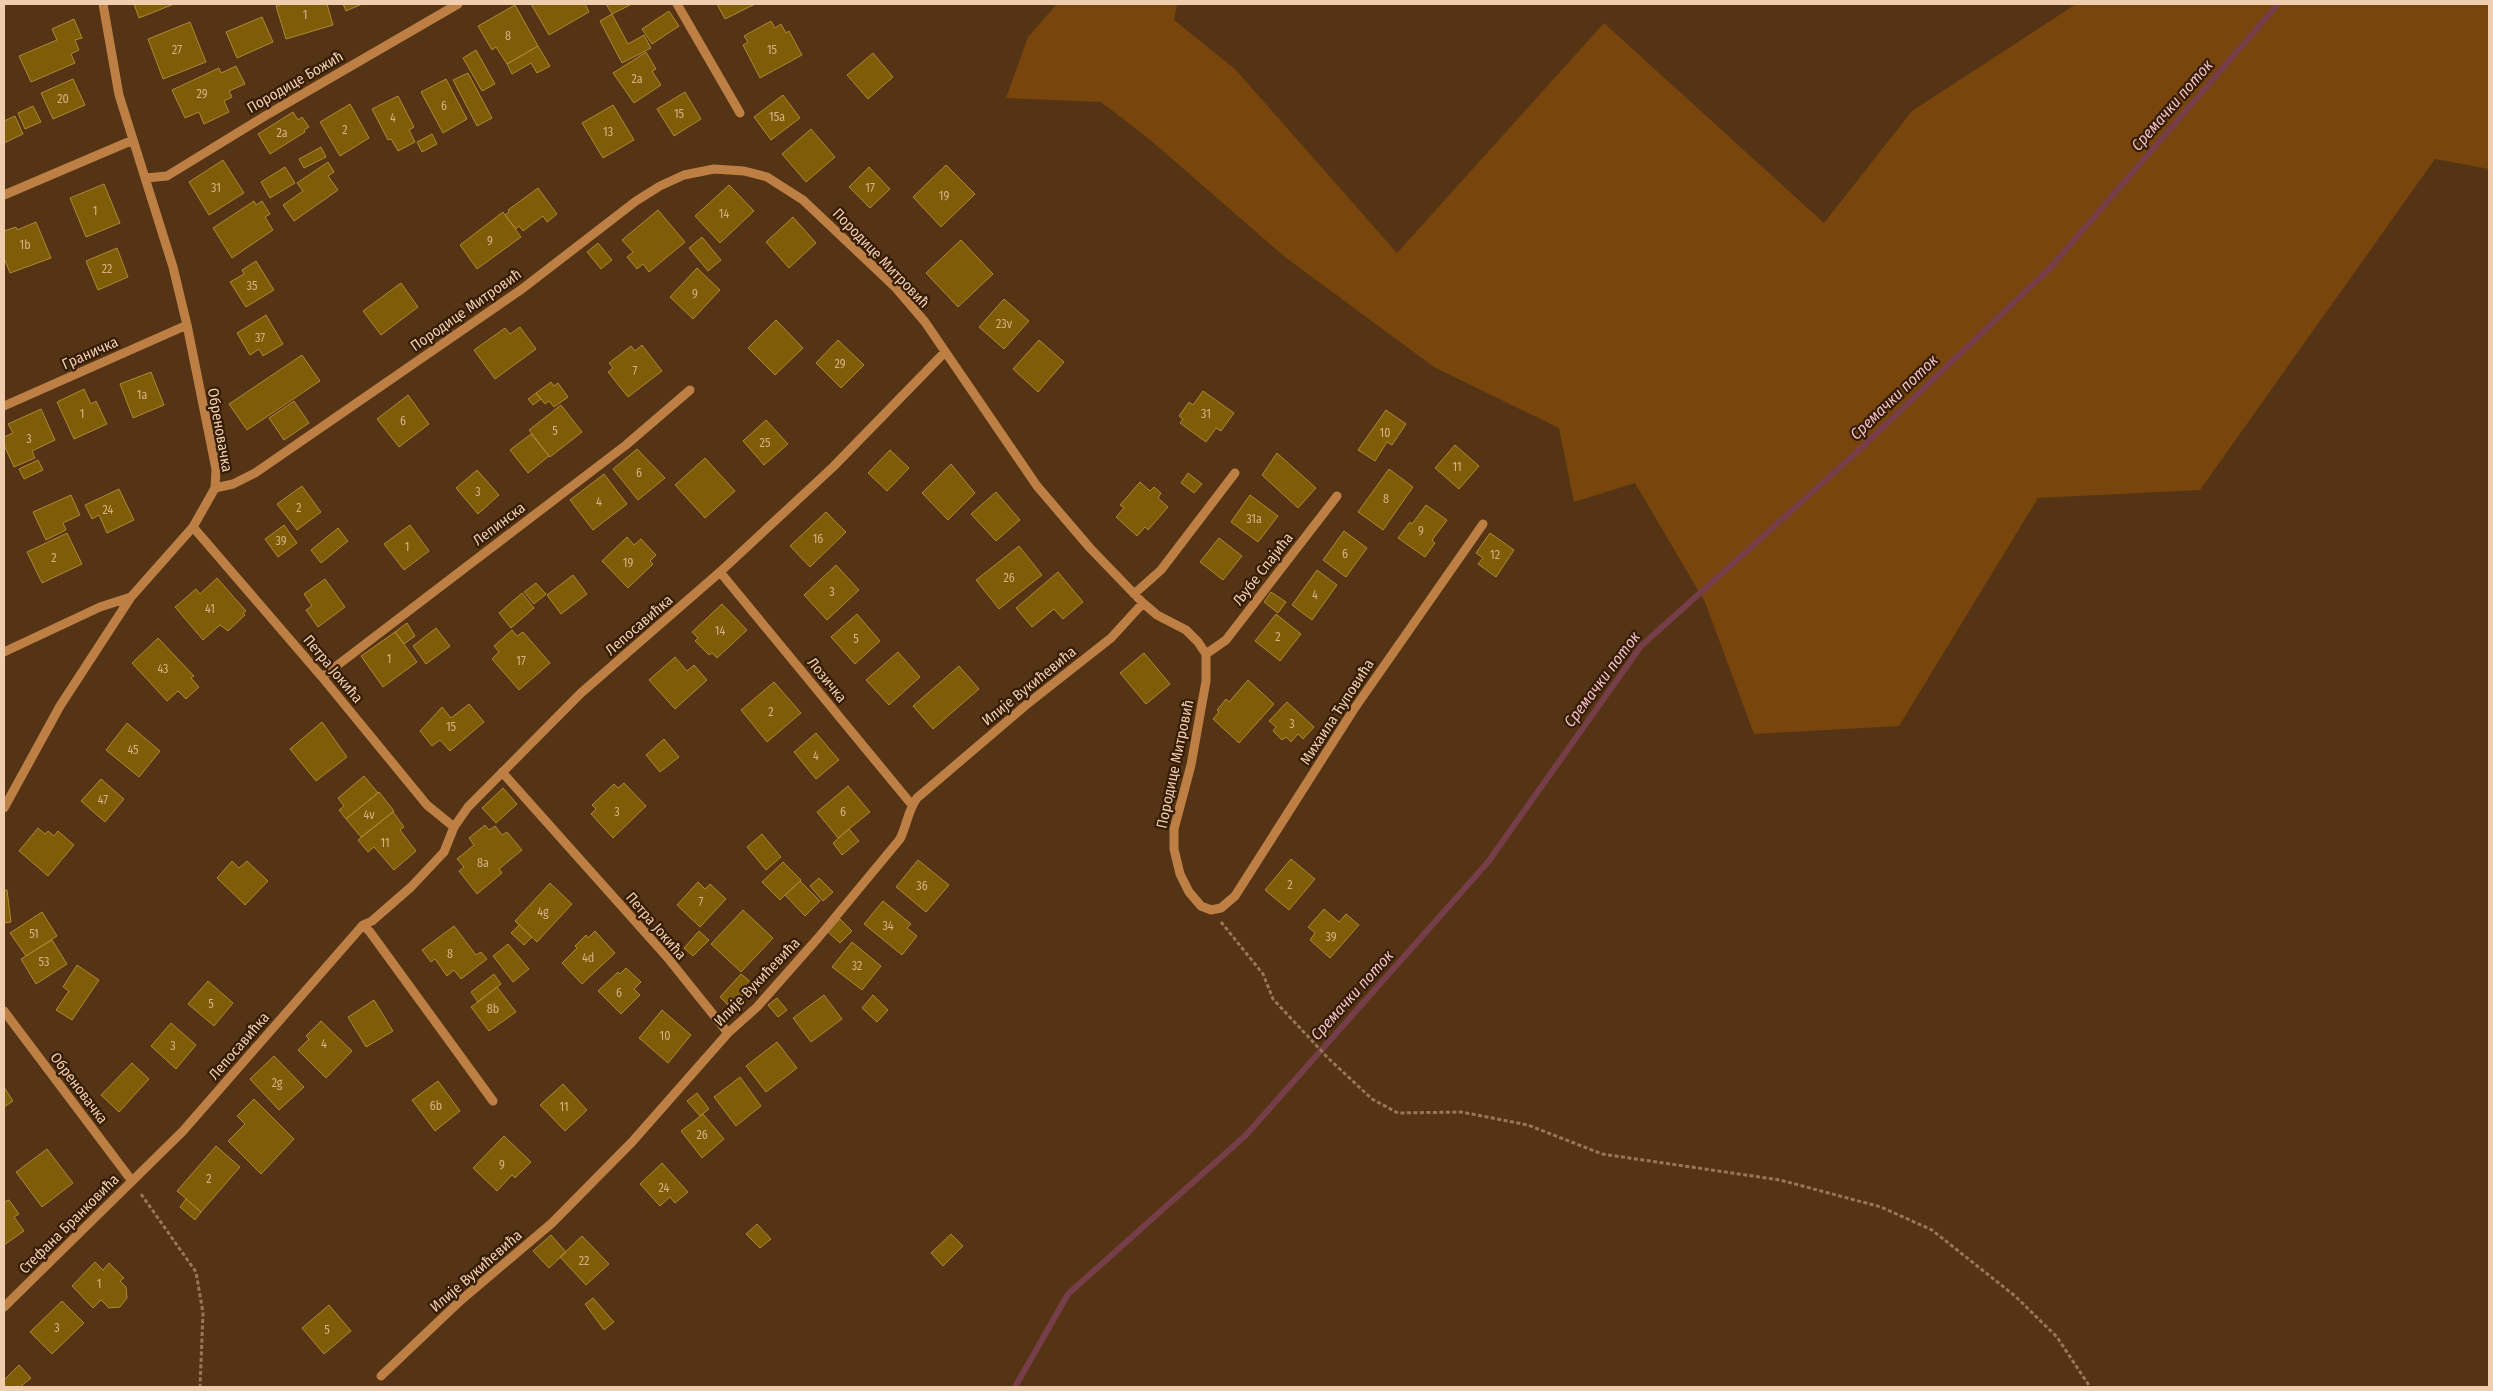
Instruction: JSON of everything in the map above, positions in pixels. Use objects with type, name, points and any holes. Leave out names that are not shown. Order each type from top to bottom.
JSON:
[{"type":"street","name":"Обреновачка","points":[[4,808],[60,706],[131,597],[194,527],[215,488],[216,469],[187,325],[173,267],[117,87],[103,4]]},
{"type":"street","name":"Породице Божић","points":[[146,178],[167,176],[270,113],[458,4]]},
{"type":"street","points":[[676,4],[740,112]]},
{"type":"street","points":[[4,195],[133,140]]},
{"type":"street","name":"Породице Митровић","points":[[215,488],[233,484],[255,473],[522,289],[636,201],[684,175],[714,169],[744,171],[767,177],[803,200],[896,288],[925,322],[1037,486],[1090,548],[1143,603],[1157,615],[1186,630],[1198,642],[1206,654],[1207,666],[1204,696],[1191,765],[1174,829],[1174,849],[1180,874],[1189,892],[1201,906],[1212,910]]},
{"type":"street","name":"Граничка","points":[[4,406],[187,325]]},
{"type":"street","name":"Лепосавићка","points":[[132,1181],[184,1131],[363,925],[372,921],[411,887],[444,852],[454,827],[468,807],[502,772],[581,693],[720,572],[833,467],[945,352]]},
{"type":"street","name":"Лепинска","points":[[322,677],[626,445],[690,390]]},
{"type":"street","points":[[1134,594],[1161,570],[1235,473]]},
{"type":"street","name":"Љубе Спајића","points":[[1206,654],[1226,640],[1337,496]]},
{"type":"street","name":"Михаила Ћуповића","points":[[1212,910],[1221,908],[1235,896],[1354,709],[1483,524]]},
{"type":"street","name":"Петра Јокића","points":[[194,527],[322,677],[427,805],[454,827]]},
{"type":"street","name":"Лозичка","points":[[720,572],[912,805]]},
{"type":"street","points":[[4,652],[100,607],[131,597]]},
{"type":"street","name":"Илије Вукићевића","points":[[381,1376],[460,1301],[552,1223],[632,1142],[728,1033],[757,1006],[818,938],[900,839],[907,825],[912,805],[917,798],[946,772],[1111,638],[1143,603]]},
{"type":"street","name":"Петра Јокића","points":[[502,772],[667,957],[728,1033]]},
{"type":"street","points":[[363,925],[493,1101]]},
{"type":"street","name":"Обреновачка","points":[[4,1014],[132,1181]]},
{"type":"street","name":"Стефана Бранковића","points":[[4,1307],[132,1181]]},
{"type":"path","points":[[1212,910],[1263,974],[1272,999],[1328,1058],[1372,1098],[1398,1113],[1461,1112],[1528,1125],[1602,1154],[1780,1180],[1881,1207],[1932,1230],[2016,1296],[2057,1337],[2090,1387]]},
{"type":"path","points":[[132,1181],[196,1272],[203,1313],[200,1387]]},
{"type":"shaded area","points":[[1057,4],[1177,4],[1174,20],[1235,69],[1397,253],[1604,23],[1824,223],[1912,111],[2076,4],[2489,4],[2489,169],[2435,159],[2200,490],[2038,498],[1899,726],[1754,734],[1705,602],[1635,483],[1574,502],[1559,428],[1434,367],[1285,257],[1148,138],[1101,102],[1006,98],[1028,37]]},
{"type":"building","points":[[134,4],[174,4],[139,18]]},
{"type":"building","points":[[283,4],[327,4],[333,25],[286,39],[276,6]]},
{"type":"building","points":[[343,4],[362,4],[346,11]]},
{"type":"building","points":[[531,4],[585,4],[589,12],[549,35]]},
{"type":"building","points":[[606,4],[632,4],[612,14]]},
{"type":"building","points":[[717,4],[755,4],[725,19]]},
{"type":"building","points":[[515,5],[538,46],[507,64],[496,47],[492,50],[478,26]]},
{"type":"building","points":[[669,11],[679,26],[652,44],[642,29]]},
{"type":"building","points":[[612,14],[628,44],[644,35],[651,48],[622,63],[600,21]]},
{"type":"building","points":[[262,17],[273,42],[237,58],[226,32]]},
{"type":"building","points":[[74,19],[82,38],[75,40],[79,50],[71,54],[75,63],[31,82],[19,56],[57,40],[52,29]]},
{"type":"building","points":[[771,21],[775,28],[781,24],[786,33],[789,31],[802,55],[760,78],[743,45],[748,42],[744,36]]},
{"type":"building","points":[[190,22],[206,62],[163,79],[148,39]]},
{"type":"building","points":[[538,46],[550,66],[537,73],[531,63],[512,74],[507,64]]},
{"type":"building","points":[[476,50],[495,84],[482,91],[463,58]]},
{"type":"building","points":[[646,52],[656,69],[652,71],[661,85],[634,103],[613,73]]},
{"type":"building","points":[[873,53],[893,77],[868,99],[847,75]]},
{"type":"building","points":[[236,66],[245,84],[229,91],[232,97],[224,101],[229,112],[204,124],[199,112],[185,118],[172,90],[219,68],[221,73]]},
{"type":"building","points":[[468,73],[492,118],[477,126],[453,80]]},
{"type":"building","points":[[73,79],[85,105],[53,119],[41,93]]},
{"type":"building","points":[[446,79],[467,119],[443,133],[421,92]]},
{"type":"building","points":[[685,92],[701,119],[674,136],[657,109]]},
{"type":"building","points":[[783,95],[800,118],[771,140],[754,117]]},
{"type":"building","points":[[398,96],[414,127],[409,130],[415,142],[398,151],[391,139],[388,140],[372,109]]},
{"type":"building","points":[[350,104],[369,138],[340,156],[320,122]]},
{"type":"building","points":[[613,105],[634,140],[603,158],[582,123]]},
{"type":"building","points":[[33,106],[41,122],[25,129],[18,113]]},
{"type":"building","points":[[293,112],[298,120],[302,117],[309,127],[304,130],[305,132],[270,154],[258,134]]},
{"type":"building","points":[[15,116],[23,134],[4,143],[4,121]]},
{"type":"building","points":[[811,129],[835,157],[806,182],[782,154]]},
{"type":"building","points":[[432,134],[437,144],[422,152],[417,142]]},
{"type":"building","points":[[321,147],[326,157],[304,168],[299,159]]},
{"type":"building","points":[[223,160],[244,193],[209,215],[189,182]]},
{"type":"building","points":[[328,162],[334,172],[328,176],[338,190],[294,221],[283,205],[303,191],[297,183]]},
{"type":"building","points":[[946,165],[975,194],[941,227],[913,197]]},
{"type":"building","points":[[285,167],[295,183],[270,198],[261,182]]},
{"type":"building","points":[[869,167],[890,189],[870,208],[849,187]]},
{"type":"building","points":[[104,184],[120,223],[86,237],[70,198]]},
{"type":"building","points":[[729,185],[754,211],[720,243],[695,216]]},
{"type":"building","points":[[538,188],[557,214],[547,222],[543,216],[523,231],[519,226],[516,229],[505,215],[509,212],[508,210]]},
{"type":"building","points":[[254,201],[256,205],[262,201],[270,214],[265,217],[273,230],[232,258],[213,228]]},
{"type":"building","points":[[658,210],[685,242],[649,272],[643,264],[637,269],[627,257],[633,252],[622,240]]},
{"type":"building","points":[[503,212],[521,237],[477,269],[460,245]]},
{"type":"building","points":[[793,217],[816,243],[789,268],[766,242]]},
{"type":"building","points":[[36,222],[51,258],[10,273],[4,258],[4,231],[16,227],[17,230]]},
{"type":"building","points":[[702,237],[721,260],[708,271],[689,248]]},
{"type":"building","points":[[961,240],[993,274],[958,307],[926,273]]},
{"type":"building","points":[[598,243],[612,260],[601,269],[587,252]]},
{"type":"building","points":[[117,248],[128,277],[98,290],[86,261]]},
{"type":"building","points":[[256,261],[274,290],[246,307],[230,282],[244,274],[242,270]]},
{"type":"building","points":[[697,268],[720,290],[693,319],[670,297]]},
{"type":"building","points":[[401,283],[418,307],[381,335],[363,311]]},
{"type":"building","points":[[1004,299],[1029,321],[1004,349],[979,327]]},
{"type":"building","points":[[266,315],[283,344],[263,356],[259,349],[250,355],[237,333]]},
{"type":"building","points":[[776,320],[803,348],[775,375],[748,348]]},
{"type":"building","points":[[520,327],[536,349],[495,379],[474,350],[505,328],[510,334]]},
{"type":"building","points":[[838,340],[864,365],[841,388],[816,363]]},
{"type":"building","points":[[1039,340],[1064,362],[1038,392],[1013,369]]},
{"type":"building","points":[[642,345],[662,371],[628,397],[608,372],[613,368],[609,363],[631,346],[635,351]]},
{"type":"building","points":[[302,355],[320,381],[247,430],[229,404]]},
{"type":"building","points":[[151,372],[164,405],[133,418],[120,384]]},
{"type":"building","points":[[551,382],[554,386],[558,383],[568,397],[554,407],[549,401],[545,404],[536,393]]},
{"type":"building","points":[[84,389],[91,404],[96,401],[107,424],[74,439],[57,402]]},
{"type":"building","points":[[1203,391],[1234,413],[1221,431],[1216,428],[1206,442],[1180,423],[1183,419],[1179,416],[1189,402],[1193,405]]},
{"type":"building","points":[[536,393],[541,399],[533,405],[528,399]]},
{"type":"building","points":[[408,395],[429,424],[399,447],[377,419]]},
{"type":"building","points":[[294,401],[309,423],[284,440],[269,418]]},
{"type":"building","points":[[561,405],[582,432],[550,457],[529,430]]},
{"type":"building","points":[[41,409],[55,440],[32,451],[35,458],[14,467],[4,445],[4,437],[13,433],[8,424]]},
{"type":"building","points":[[1386,410],[1406,424],[1392,445],[1387,442],[1375,461],[1358,450]]},
{"type":"building","points":[[766,420],[788,444],[764,465],[743,441]]},
{"type":"building","points":[[531,434],[549,456],[528,473],[510,450]]},
{"type":"building","points":[[1455,445],[1479,466],[1459,489],[1435,468]]},
{"type":"building","points":[[637,449],[665,478],[638,500],[613,469]]},
{"type":"building","points":[[890,450],[909,468],[887,491],[868,473]]},
{"type":"building","points":[[1277,453],[1316,488],[1298,508],[1262,475]]},
{"type":"building","points":[[705,458],[735,491],[705,518],[675,485]]},
{"type":"building","points":[[38,460],[43,470],[24,479],[19,469]]},
{"type":"building","points":[[951,464],[975,493],[948,520],[922,493]]},
{"type":"building","points":[[1389,469],[1413,487],[1383,530],[1358,512]]},
{"type":"building","points":[[477,470],[499,495],[478,514],[456,488]]},
{"type":"building","points":[[1188,473],[1202,484],[1194,493],[1181,483]]},
{"type":"building","points":[[604,474],[627,504],[593,530],[570,500]]},
{"type":"building","points":[[1140,482],[1150,491],[1154,487],[1161,493],[1158,498],[1168,507],[1148,530],[1145,527],[1137,536],[1116,517],[1124,508],[1120,505]]},
{"type":"building","points":[[302,486],[321,512],[297,530],[277,504]]},
{"type":"building","points":[[119,489],[134,520],[107,533],[99,515],[92,519],[85,505]]},
{"type":"building","points":[[996,492],[1020,520],[996,541],[971,514]]},
{"type":"building","points":[[71,495],[80,515],[63,523],[66,530],[46,540],[33,512]]},
{"type":"building","points":[[1250,495],[1278,516],[1258,542],[1231,522]]},
{"type":"building","points":[[1426,505],[1447,520],[1432,540],[1435,543],[1425,557],[1398,538],[1410,522],[1412,524]]},
{"type":"building","points":[[826,512],[846,532],[810,567],[790,546]]},
{"type":"building","points":[[284,525],[297,543],[278,557],[265,539]]},
{"type":"building","points":[[410,525],[429,551],[404,570],[384,544]]},
{"type":"building","points":[[338,528],[348,541],[321,563],[311,550]]},
{"type":"building","points":[[1344,531],[1367,548],[1346,577],[1323,560]]},
{"type":"building","points":[[67,533],[82,564],[42,583],[27,552]]},
{"type":"building","points":[[1490,533],[1514,550],[1496,577],[1478,564],[1483,558],[1476,553]]},
{"type":"building","points":[[627,537],[634,545],[641,539],[656,555],[650,561],[653,564],[628,588],[602,561]]},
{"type":"building","points":[[1219,538],[1242,556],[1223,580],[1200,562]]},
{"type":"building","points":[[1019,546],[1042,575],[999,609],[976,580]]},
{"type":"building","points":[[836,565],[859,590],[827,620],[804,595]]},
{"type":"building","points":[[1317,570],[1337,585],[1312,620],[1292,605]]},
{"type":"building","points":[[1058,572],[1083,602],[1063,619],[1054,609],[1032,627],[1016,608]]},
{"type":"building","points":[[573,575],[587,594],[561,614],[547,595]]},
{"type":"building","points":[[217,578],[246,611],[243,613],[245,615],[228,631],[220,625],[203,640],[175,607],[196,589],[200,594]]},
{"type":"building","points":[[325,579],[345,607],[318,627],[306,610],[312,606],[304,594]]},
{"type":"building","points":[[536,583],[546,594],[534,604],[524,592]]},
{"type":"building","points":[[1271,592],[1286,602],[1278,613],[1264,602]]},
{"type":"building","points":[[522,593],[534,608],[511,628],[499,613]]},
{"type":"building","points":[[722,604],[747,630],[717,658],[712,653],[709,655],[695,641],[698,638],[692,632]]},
{"type":"building","points":[[857,614],[880,641],[855,664],[831,637]]},
{"type":"building","points":[[1276,614],[1301,634],[1280,661],[1255,641]]},
{"type":"building","points":[[407,623],[415,636],[404,644],[395,632]]},
{"type":"building","points":[[436,628],[450,646],[426,664],[413,646]]},
{"type":"building","points":[[512,630],[517,636],[523,632],[550,663],[519,690],[492,659],[499,652],[494,646]]},
{"type":"building","points":[[395,632],[417,662],[383,687],[361,656]]},
{"type":"building","points":[[158,638],[194,676],[191,678],[199,687],[186,699],[178,691],[167,701],[132,663]]},
{"type":"building","points":[[898,652],[920,677],[889,705],[866,680]]},
{"type":"building","points":[[1144,653],[1170,684],[1146,704],[1120,673]]},
{"type":"building","points":[[675,657],[687,671],[694,665],[707,680],[675,709],[649,680]]},
{"type":"building","points":[[959,666],[979,689],[933,729],[913,706]]},
{"type":"building","points":[[1248,680],[1274,704],[1239,743],[1213,719],[1219,712],[1217,710],[1226,699],[1229,702]]},
{"type":"building","points":[[774,682],[801,713],[767,742],[741,710]]},
{"type":"building","points":[[1287,702],[1314,727],[1303,739],[1298,734],[1291,742],[1286,737],[1282,740],[1273,731],[1276,727],[1269,721]]},
{"type":"building","points":[[469,704],[484,722],[450,751],[440,740],[432,746],[420,731],[442,707],[451,718]]},
{"type":"building","points":[[322,722],[347,757],[316,781],[290,749]]},
{"type":"building","points":[[127,723],[160,751],[139,777],[106,750]]},
{"type":"building","points":[[816,733],[839,760],[816,779],[794,752]]},
{"type":"building","points":[[664,739],[679,757],[660,772],[646,755]]},
{"type":"building","points":[[364,776],[378,793],[346,819],[339,810],[344,806],[338,798]]},
{"type":"building","points":[[101,779],[124,799],[105,822],[81,801]]},
{"type":"building","points":[[624,783],[646,806],[613,838],[591,814],[596,809],[592,805],[614,784],[618,788]]},
{"type":"building","points":[[848,786],[870,812],[838,838],[817,812]]},
{"type":"building","points":[[503,788],[517,804],[496,823],[482,808]]},
{"type":"building","points":[[379,792],[394,811],[361,837],[346,819]]},
{"type":"building","points":[[393,812],[404,827],[400,830],[416,851],[394,870],[374,847],[368,852],[358,840]]},
{"type":"building","points":[[485,825],[489,830],[495,826],[502,835],[507,832],[522,850],[499,869],[502,873],[477,894],[459,871],[464,867],[457,859],[474,845],[469,838]]},
{"type":"building","points":[[38,828],[45,834],[48,831],[54,836],[58,831],[74,845],[48,876],[19,851]]},
{"type":"building","points":[[849,829],[859,841],[842,855],[833,843]]},
{"type":"building","points":[[762,834],[781,857],[766,870],[747,847]]},
{"type":"building","points":[[1291,859],[1315,879],[1289,910],[1265,890]]},
{"type":"building","points":[[918,860],[949,885],[926,912],[896,887]]},
{"type":"building","points":[[232,861],[239,868],[247,861],[268,881],[245,905],[217,878]]},
{"type":"building","points":[[783,862],[801,880],[780,900],[762,882]]},
{"type":"building","points":[[819,878],[833,892],[823,901],[810,886]]},
{"type":"building","points":[[800,881],[820,901],[805,916],[785,895]]},
{"type":"building","points":[[698,882],[705,889],[710,884],[726,899],[700,927],[677,905]]},
{"type":"building","points":[[550,883],[572,904],[537,942],[515,921]]},
{"type":"building","points":[[4,890],[7,890],[11,922],[4,923]]},
{"type":"building","points":[[883,901],[911,924],[907,928],[917,936],[902,955],[864,924]]},
{"type":"building","points":[[1324,909],[1339,922],[1346,914],[1359,925],[1330,958],[1310,940],[1315,933],[1308,927]]},
{"type":"building","points":[[743,910],[773,938],[741,972],[711,944]]},
{"type":"building","points":[[42,912],[57,936],[26,956],[10,933]]},
{"type":"building","points":[[840,919],[852,931],[840,943],[828,932]]},
{"type":"building","points":[[519,925],[532,937],[524,945],[511,933]]},
{"type":"building","points":[[454,926],[476,955],[481,952],[487,959],[461,979],[454,970],[447,976],[435,959],[431,962],[422,950]]},
{"type":"building","points":[[595,931],[615,953],[582,984],[562,963],[577,948],[575,946],[586,935],[588,938]]},
{"type":"building","points":[[699,931],[709,940],[693,956],[684,948]]},
{"type":"building","points":[[52,940],[67,964],[36,984],[21,959]]},
{"type":"building","points":[[852,942],[881,966],[862,990],[832,967]]},
{"type":"building","points":[[508,944],[529,969],[513,982],[493,956]]},
{"type":"building","points":[[77,965],[99,980],[72,1020],[56,1010],[69,991],[63,987]]},
{"type":"building","points":[[626,968],[641,982],[634,989],[640,995],[621,1014],[598,991],[618,972],[620,974]]},
{"type":"building","points":[[494,974],[501,984],[478,1002],[471,992]]},
{"type":"building","points":[[741,974],[753,984],[731,1008],[720,997]]},
{"type":"building","points":[[208,981],[233,1003],[214,1026],[188,1004]]},
{"type":"building","points":[[497,987],[516,1012],[489,1031],[471,1007]]},
{"type":"building","points":[[824,995],[842,1019],[811,1042],[793,1018]]},
{"type":"building","points":[[873,995],[888,1010],[877,1022],[862,1008]]},
{"type":"building","points":[[777,998],[787,1010],[778,1017],[768,1005]]},
{"type":"building","points":[[374,1000],[393,1031],[366,1047],[348,1017]]},
{"type":"building","points":[[662,1010],[691,1035],[668,1063],[639,1038]]},
{"type":"building","points":[[321,1021],[352,1051],[326,1078],[298,1050],[309,1039],[306,1036]]},
{"type":"building","points":[[171,1023],[196,1045],[176,1069],[151,1046]]},
{"type":"building","points":[[777,1042],[797,1068],[766,1092],[746,1066]]},
{"type":"building","points":[[274,1056],[304,1087],[279,1110],[250,1079]]},
{"type":"building","points":[[132,1063],[149,1079],[119,1112],[101,1095]]},
{"type":"building","points":[[740,1077],[761,1106],[736,1126],[714,1097]]},
{"type":"building","points":[[438,1081],[460,1111],[435,1131],[412,1100]]},
{"type":"building","points":[[563,1084],[587,1110],[565,1131],[540,1105]]},
{"type":"building","points":[[4,1087],[13,1101],[4,1107]]},
{"type":"building","points":[[697,1093],[709,1109],[700,1116],[687,1101]]},
{"type":"building","points":[[254,1099],[294,1139],[261,1174],[228,1141],[245,1124],[237,1116]]},
{"type":"building","points":[[703,1114],[724,1139],[702,1158],[681,1131]]},
{"type":"building","points":[[504,1136],[531,1162],[515,1178],[512,1175],[497,1191],[473,1168]]},
{"type":"building","points":[[216,1146],[240,1167],[201,1212],[177,1191]]},
{"type":"building","points":[[47,1149],[73,1183],[42,1207],[16,1172]]},
{"type":"building","points":[[662,1163],[688,1192],[675,1203],[670,1197],[660,1206],[640,1184]]},
{"type":"building","points":[[186,1199],[201,1212],[195,1220],[180,1207]]},
{"type":"building","points":[[9,1200],[19,1214],[14,1217],[24,1231],[4,1245],[4,1202]]},
{"type":"building","points":[[757,1224],[771,1239],[760,1248],[746,1234]]},
{"type":"building","points":[[951,1234],[963,1246],[943,1266],[931,1253]]},
{"type":"building","points":[[551,1235],[566,1252],[549,1268],[533,1251]]},
{"type":"building","points":[[582,1236],[609,1264],[586,1285],[560,1257]]},
{"type":"building","points":[[95,1262],[103,1270],[109,1263],[124,1278],[120,1281],[126,1287],[127,1298],[120,1307],[109,1308],[101,1300],[93,1308],[72,1286]]},
{"type":"building","points":[[593,1298],[614,1322],[604,1330],[585,1304]]},
{"type":"building","points":[[62,1301],[84,1323],[52,1354],[30,1332]]},
{"type":"building","points":[[329,1305],[351,1331],[324,1354],[302,1328]]},
{"type":"building","points":[[19,1365],[31,1378],[20,1387],[4,1387],[4,1380]]},
{"type":"waterway","name":"Сремачки поток","points":[[1015,1387],[1068,1294],[1246,1135],[1488,862],[1641,646],[1858,451],[2050,268],[2278,4]]}]
